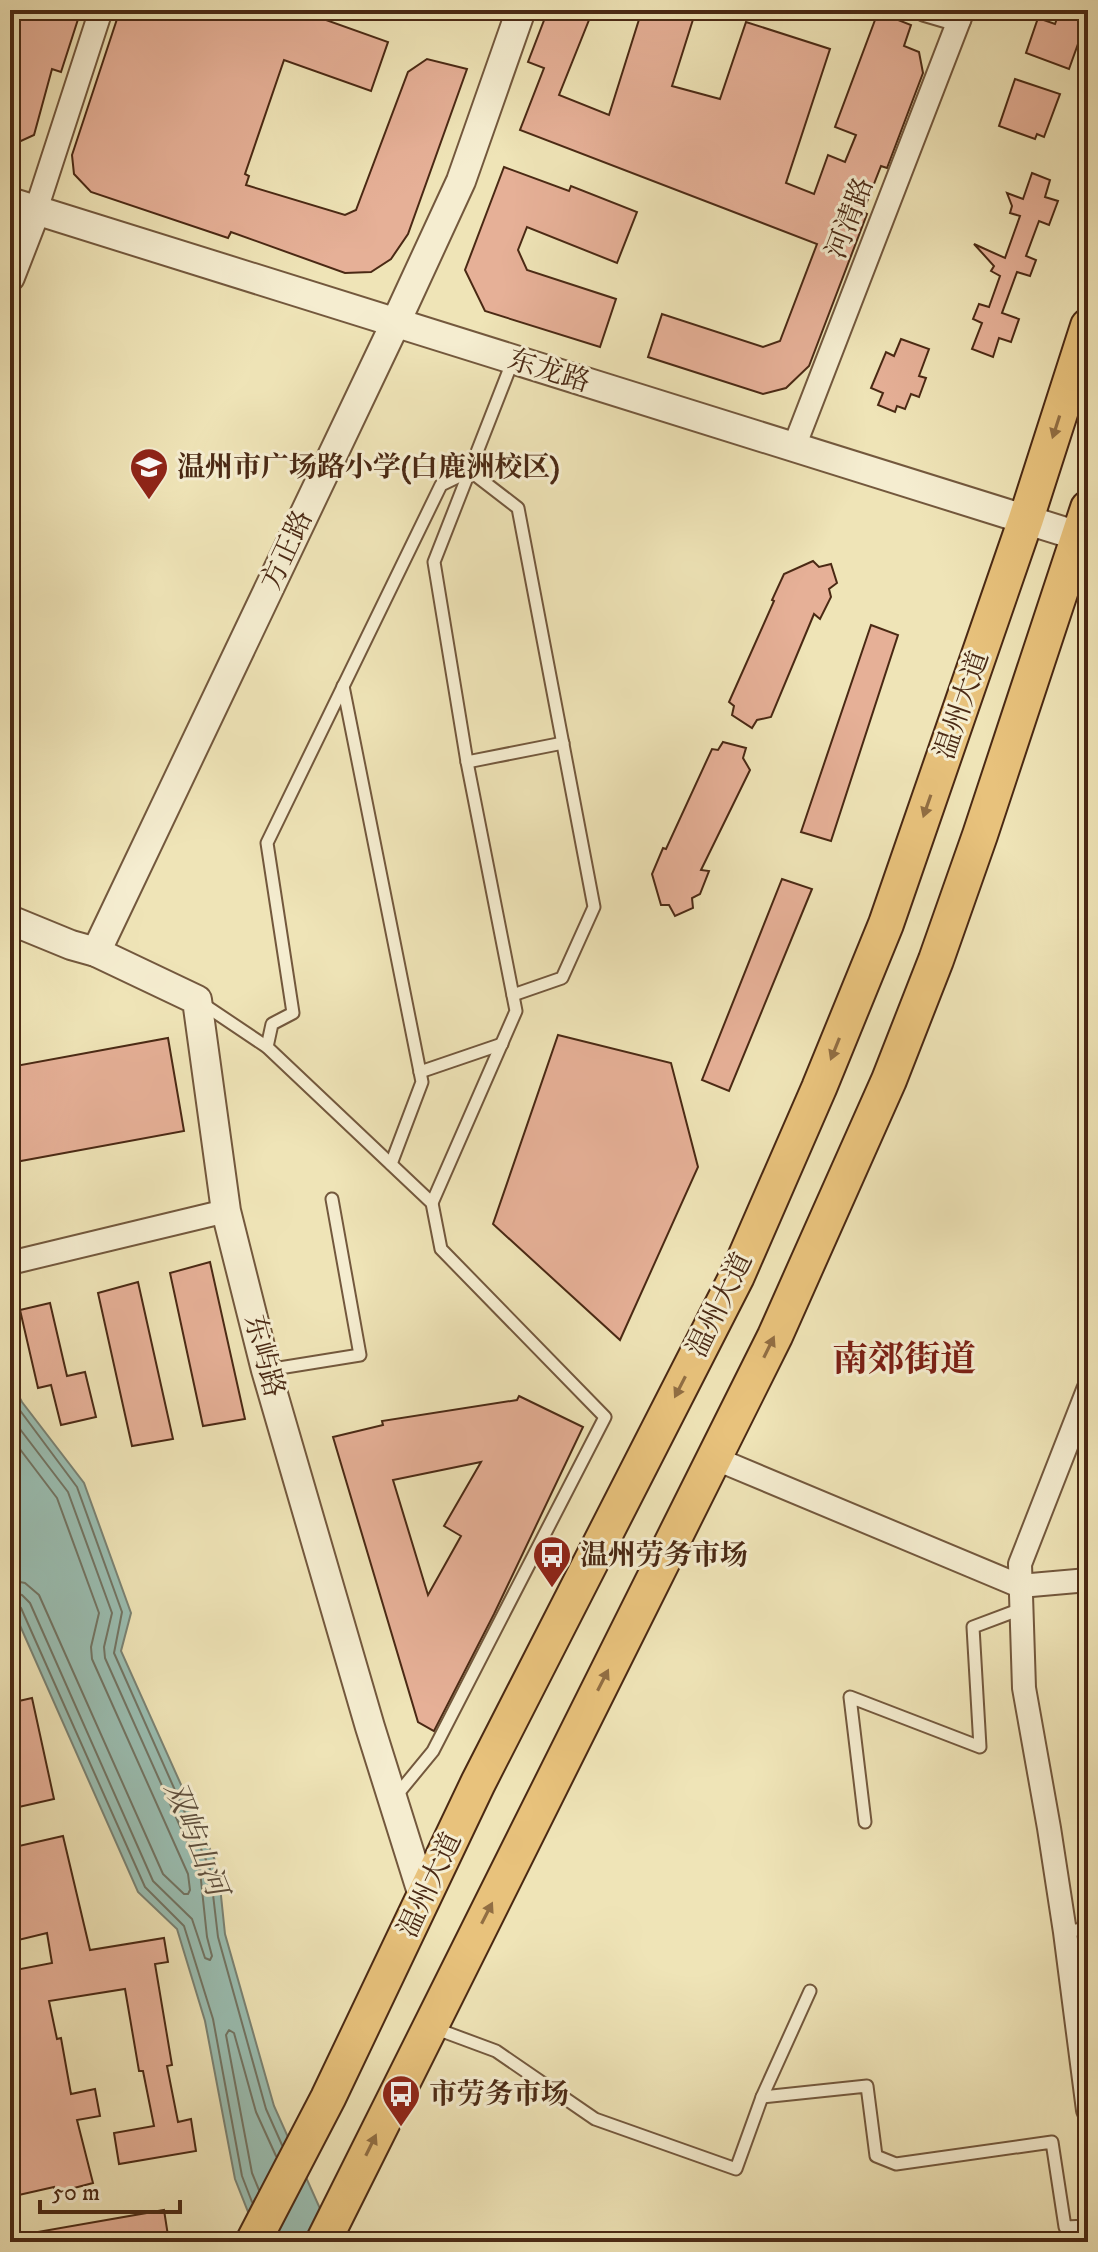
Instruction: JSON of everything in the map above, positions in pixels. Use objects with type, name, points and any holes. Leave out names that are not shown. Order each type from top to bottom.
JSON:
[{"type":"main road","name":"温州大道","points":[[256,2236],[309,2134],[478,1783],[737,1276],[813,1102],[886,924],[1026,519],[1088,326]]},
{"type":"main road","name":"温州大道","points":[[329,2228],[775,1336],[894,1067],[936,960],[1085,527]]},
{"type":"street","points":[[10,277],[23,206],[101,10]]},
{"type":"street","name":"方正路","points":[[96,952],[461,181],[521,10]]},
{"type":"street","points":[[925,10],[961,15]]},
{"type":"street","name":"河清路","points":[[794,447],[961,15]]},
{"type":"street","name":"东龙路","points":[[23,206],[1026,519],[1085,527]]},
{"type":"street","points":[[10,920],[96,952],[197,1000]]},
{"type":"street","name":"东屿路","points":[[197,1000],[226,1211],[266,1370],[424,1899]]},
{"type":"street","points":[[10,1263],[226,1211]]},
{"type":"street","points":[[1088,1390],[1020,1564],[1024,1688],[1065,1932],[1088,2110]]},
{"type":"street","points":[[714,1458],[1020,1586],[1088,1580]]},
{"type":"lane","points":[[393,1800],[433,1751],[605,1417],[441,1249],[432,1203],[516,1011],[467,762],[434,562],[513,360]]},
{"type":"lane","points":[[267,1047],[272,1024],[293,1013],[267,843],[441,485],[470,471]]},
{"type":"lane","points":[[470,471],[518,508],[594,907],[562,978],[513,995]]},
{"type":"lane","points":[[343,686],[422,1082],[391,1164]]},
{"type":"lane","points":[[467,762],[563,743]]},
{"type":"lane","points":[[197,1000],[267,1047],[432,1203]]},
{"type":"lane","points":[[420,1072],[502,1044]]},
{"type":"lane","points":[[266,1370],[360,1355],[332,1199]]},
{"type":"lane","points":[[865,1822],[850,1697],[980,1747],[973,1627],[1021,1609]]},
{"type":"lane","points":[[1065,1932],[1088,1928]]},
{"type":"lane","points":[[430,2026],[496,2051],[595,2119],[736,2169],[762,2097],[810,1991]]},
{"type":"lane","points":[[762,2097],[867,2086],[876,2156],[896,2164],[1052,2142],[1065,2227],[1088,2226]]},
{"type":"water","name":"双屿山河","points":[[10,1380],[22,1402],[84,1483],[131,1613],[121,1651],[218,1867],[225,1934],[274,2106],[335,2242],[260,2242],[235,2179],[205,2021],[177,1929],[138,1892],[10,1603]]},
{"type":"building","points":[[10,10],[81,10],[61,72],[52,69],[34,135],[10,146]]},
{"type":"building","points":[[120,10],[298,10],[388,42],[371,91],[284,60],[245,174],[249,176],[246,185],[345,215],[356,210],[408,72],[427,59],[467,69],[408,234],[391,259],[371,272],[345,273],[231,232],[228,238],[91,192],[74,174],[72,155]]},
{"type":"building","points":[[548,10],[593,10],[559,95],[609,115],[642,10],[696,10],[672,86],[720,99],[746,22],[830,49],[786,183],[814,194],[828,155],[845,162],[856,135],[835,127],[878,12],[911,25],[904,46],[919,52],[923,73],[887,168],[881,166],[863,212],[867,214],[809,366],[786,388],[763,394],[648,357],[662,314],[763,347],[780,341],[817,244],[520,130],[544,68],[528,62]]},
{"type":"building","points":[[1060,10],[1088,10],[1069,69],[1026,53],[1038,18],[1055,24]]},
{"type":"building","points":[[1015,79],[1060,94],[1044,137],[1037,134],[1035,139],[999,126]]},
{"type":"building","points":[[504,167],[569,191],[571,186],[637,212],[617,263],[527,227],[518,250],[527,270],[616,299],[600,347],[485,311],[465,270]]},
{"type":"building","points":[[1032,173],[1050,180],[1045,197],[1058,201],[1049,225],[1039,221],[1026,256],[1036,260],[1030,276],[1017,272],[1002,313],[1019,319],[1011,342],[999,338],[993,357],[972,349],[982,323],[973,319],[979,304],[989,307],[1000,276],[991,271],[994,266],[974,244],[1005,258],[1020,216],[1010,213],[1012,206],[1007,193],[1023,199]]},
{"type":"building","points":[[901,339],[929,349],[919,376],[926,378],[919,397],[911,394],[905,409],[897,406],[895,412],[878,405],[883,393],[871,388],[886,352],[894,356]]},
{"type":"building","points":[[813,561],[819,567],[831,564],[837,583],[829,589],[831,597],[820,619],[814,614],[771,717],[757,720],[752,728],[732,715],[734,706],[729,702],[784,574]]},
{"type":"building","points":[[871,625],[898,635],[831,841],[801,832]]},
{"type":"building","points":[[723,742],[746,748],[743,758],[750,770],[701,870],[709,871],[700,894],[692,898],[693,908],[675,916],[669,905],[661,905],[652,874],[712,749],[718,750]]},
{"type":"building","points":[[782,879],[812,889],[729,1091],[702,1080]]},
{"type":"building","points":[[558,1035],[671,1063],[698,1167],[620,1340],[493,1224]]},
{"type":"building","points":[[168,1038],[184,1131],[10,1163],[10,1067]]},
{"type":"building","points":[[210,1262],[245,1419],[203,1426],[170,1273]]},
{"type":"building","points":[[138,1282],[173,1439],[132,1446],[98,1293]]},
{"type":"building","points":[[50,1303],[67,1376],[85,1372],[96,1417],[61,1425],[51,1385],[38,1388],[20,1310]]},
{"type":"building","points":[[519,1396],[583,1427],[434,1731],[418,1722],[333,1437],[383,1425],[382,1421],[517,1400]],"holes":[[[481,1462],[444,1526],[461,1536],[428,1595],[393,1480]]]},
{"type":"building","points":[[32,1698],[54,1799],[10,1809],[10,1703]]},
{"type":"building","points":[[63,1836],[90,1950],[164,1938],[168,1962],[155,1964],[172,2065],[167,2066],[178,2122],[191,2119],[196,2151],[119,2164],[114,2133],[154,2126],[143,2071],[139,2071],[125,1989],[49,2001],[57,2039],[61,2038],[71,2094],[95,2089],[100,2116],[77,2120],[93,2183],[55,2193],[54,2187],[10,2197],[10,1971],[52,1963],[47,1933],[10,1942],[10,1848]]},
{"type":"building","points":[[164,2210],[169,2242],[27,2242],[26,2234]]},
{"type":"place","name":"温州市广场路小学(白鹿洲校区)","points":[[149,501]]},
{"type":"place","name":"温州劳务市场","points":[[552,1589]]},
{"type":"place","name":"市劳务市场","points":[[401,2128]]},
{"type":"district","name":"南郊街道","points":[[904,1360]]}]
